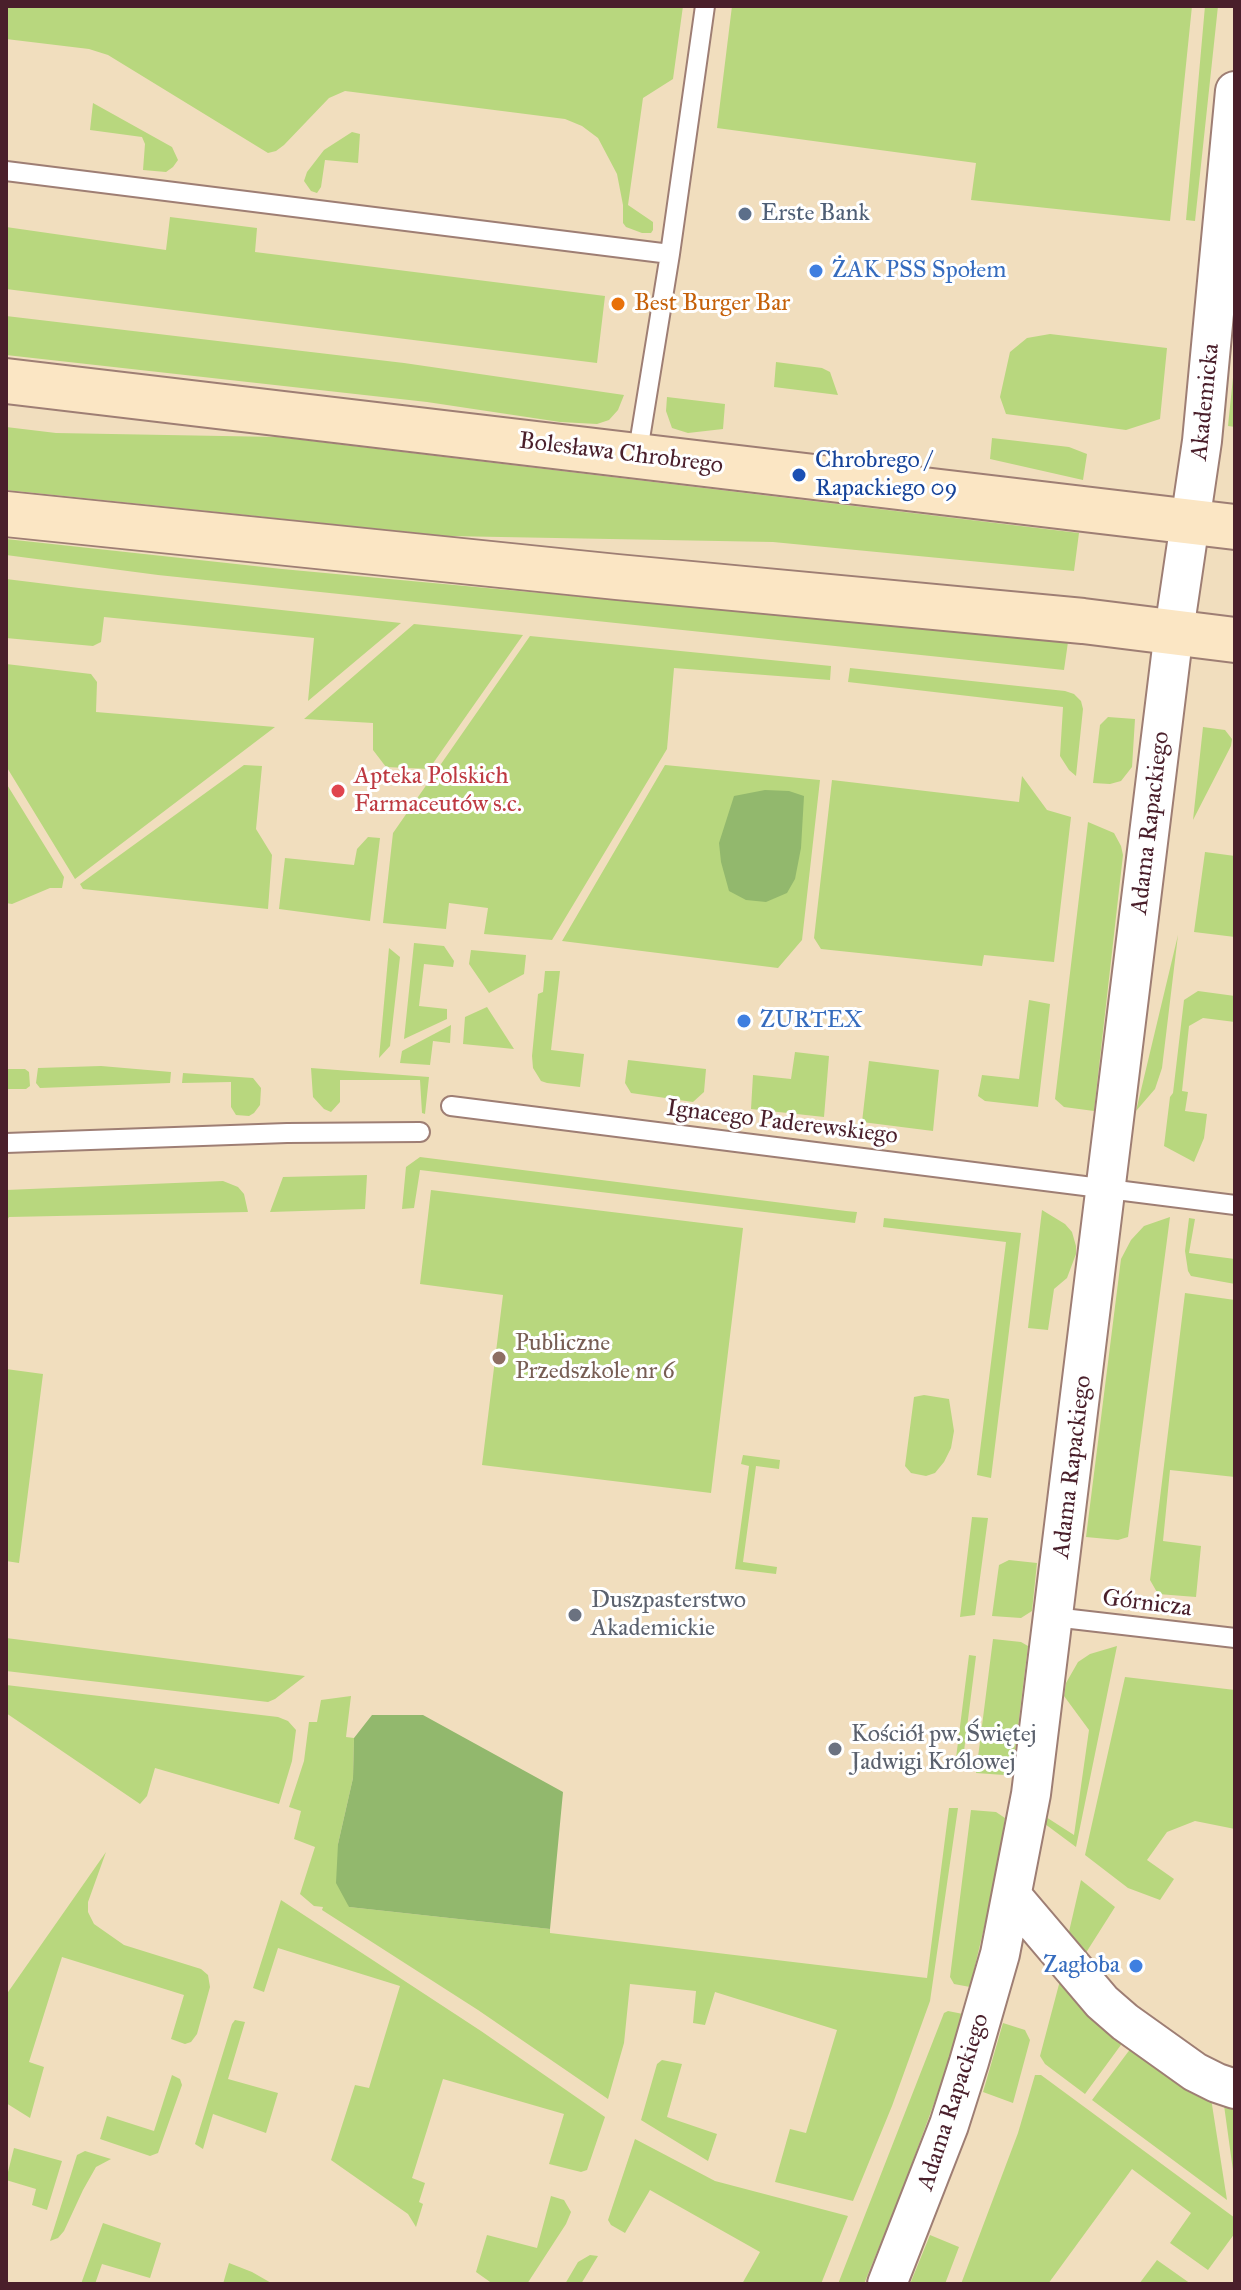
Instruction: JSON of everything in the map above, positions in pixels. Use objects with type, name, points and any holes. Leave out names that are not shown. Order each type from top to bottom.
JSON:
[{"type":"street","name":"Akademicka","points":[[1174,631],[1192,521],[1217,297],[1235,91]]},
{"type":"street","name":"Bolesława Chrobrego","points":[[6,381],[1235,527]]},
{"type":"street","points":[[6,514],[198,536],[1174,631],[1235,641]]},
{"type":"street","name":"Adama Rapackiego","points":[[887,2284],[949,2125],[1000,1954],[1031,1794],[1174,631]]},
{"type":"street","points":[[1165,709],[1169,694],[1186,670],[1211,648],[1235,641]]},
{"type":"street","points":[[1012,1896],[1102,2002],[1125,2022],[1195,2072],[1235,2089]]},
{"type":"lane","points":[[637,457],[705,6]]},
{"type":"lane","points":[[6,171],[670,254]]},
{"type":"lane","name":"Ignacego Paderewskiego","points":[[451,1106],[1235,1205]]},
{"type":"lane","points":[[6,1143],[287,1133],[420,1132]]},
{"type":"lane","name":"Górnicza","points":[[1054,1617],[1235,1638]]},
{"type":"green space","points":[[6,6],[683,6],[673,79],[643,98],[628,205],[653,222],[653,230],[642,233],[626,227],[617,174],[598,138],[582,126],[565,119],[345,91],[329,98],[284,145],[268,153],[108,55],[89,49],[6,39]]},
{"type":"green space","points":[[732,6],[1192,6],[1170,221],[971,200],[976,163],[717,128]]},
{"type":"green space","points":[[1205,6],[1218,6],[1195,221],[1186,220]]},
{"type":"green space","points":[[93,103],[172,147],[178,160],[173,167],[166,172],[143,170],[145,144],[142,137],[90,130]]},
{"type":"green space","points":[[352,132],[360,134],[358,163],[325,160],[321,187],[317,193],[311,191],[304,181],[307,172],[324,150]]},
{"type":"green space","points":[[170,217],[257,228],[255,252],[605,296],[597,363],[6,289],[6,227],[166,250]]},
{"type":"green space","points":[[6,316],[404,363],[624,395],[618,410],[609,420],[597,424],[560,422],[427,402],[6,355]]},
{"type":"green space","points":[[1050,334],[1167,348],[1160,419],[1126,430],[1006,414],[1000,397],[1010,352],[1027,338]]},
{"type":"green space","points":[[1235,358],[1235,427],[1228,426]]},
{"type":"green space","points":[[776,362],[822,368],[830,372],[838,395],[774,387]]},
{"type":"green space","points":[[667,397],[725,404],[723,429],[688,433],[672,428],[666,411]]},
{"type":"green space","points":[[6,427],[56,433],[278,437],[1079,533],[1074,571],[773,542],[447,536],[6,490]]},
{"type":"green space","points":[[992,438],[1069,447],[1087,454],[1083,480],[990,459]]},
{"type":"green space","points":[[6,539],[282,569],[1068,642],[1064,670],[158,575],[6,555]]},
{"type":"green space","points":[[6,579],[401,623],[308,701],[314,638],[104,617],[101,642],[93,646],[6,638]]},
{"type":"green space","points":[[414,624],[523,635],[429,769],[386,767],[373,750],[373,723],[304,719]]},
{"type":"green space","points":[[530,636],[831,666],[830,680],[674,668],[667,749],[552,940],[484,934],[488,908],[449,903],[446,929],[383,923],[393,833]]},
{"type":"green space","points":[[6,664],[91,674],[97,682],[96,712],[275,727],[75,879],[6,766]]},
{"type":"green space","points":[[850,668],[1074,694],[1081,701],[1083,709],[1076,776],[1060,756],[1063,707],[848,682]]},
{"type":"green space","points":[[1108,717],[1135,719],[1132,767],[1121,781],[1093,783],[1100,725]]},
{"type":"green space","points":[[1203,727],[1225,730],[1232,739],[1193,820]]},
{"type":"green space","points":[[244,765],[262,766],[256,829],[272,855],[268,909],[83,889],[80,884]]},
{"type":"green space","points":[[665,765],[820,780],[802,940],[778,968],[562,941]]},
{"type":"green space","points":[[1022,776],[1047,810],[1071,817],[1054,962],[984,955],[982,966],[821,949],[814,938],[832,780],[1019,802]]},
{"type":"green space","points":[[6,783],[64,877],[62,888],[50,888],[12,904],[6,903]]},
{"type":"green space","points":[[765,790],[789,791],[804,796],[801,848],[795,879],[787,893],[766,902],[746,900],[729,891],[719,843],[734,796]]},
{"type":"green space","points":[[1088,822],[1114,833],[1123,855],[1094,1111],[1064,1107],[1055,1099]]},
{"type":"green space","points":[[368,837],[380,838],[370,921],[279,909],[285,858],[354,865],[357,849]]},
{"type":"green space","points":[[1205,852],[1235,856],[1235,937],[1194,932]]},
{"type":"green space","points":[[1178,935],[1162,1068],[1155,1089],[1136,1111]]},
{"type":"green space","points":[[414,943],[444,946],[454,961],[453,967],[424,964],[419,1006],[447,1009],[447,1019],[404,1039]]},
{"type":"green space","points":[[389,948],[400,957],[390,1046],[379,1058]]},
{"type":"green space","points":[[471,950],[526,955],[524,974],[489,993],[469,964]]},
{"type":"green space","points":[[545,971],[560,971],[551,1050],[584,1054],[580,1087],[541,1081],[533,1068],[538,994],[543,992]]},
{"type":"green space","points":[[1198,991],[1235,996],[1235,1022],[1203,1018],[1189,1026],[1182,1091],[1188,1092],[1185,1111],[1207,1114],[1204,1138],[1194,1162],[1164,1146],[1184,1000]]},
{"type":"green space","points":[[1029,1000],[1050,1004],[1038,1107],[985,1101],[978,1096],[982,1075],[1019,1079]]},
{"type":"green space","points":[[487,1007],[514,1049],[463,1044],[465,1017]]},
{"type":"green space","points":[[451,1025],[450,1043],[433,1041],[430,1065],[400,1063],[402,1051]]},
{"type":"green space","points":[[795,1052],[829,1056],[824,1117],[751,1109],[753,1075],[791,1079]]},
{"type":"green space","points":[[628,1060],[706,1069],[704,1092],[693,1102],[631,1093],[625,1083]]},
{"type":"green space","points":[[869,1061],[939,1070],[933,1131],[862,1122]]},
{"type":"green space","points":[[101,1066],[171,1072],[170,1083],[40,1088],[36,1083],[38,1068]]},
{"type":"green space","points":[[311,1068],[429,1077],[425,1114],[422,1113],[420,1080],[340,1080],[340,1102],[331,1112],[313,1097]]},
{"type":"green space","points":[[6,1069],[25,1069],[29,1072],[30,1086],[26,1089],[6,1089]]},
{"type":"green space","points":[[183,1073],[253,1078],[261,1088],[260,1105],[249,1116],[236,1115],[231,1107],[231,1082],[182,1083]]},
{"type":"green space","points":[[420,1157],[857,1212],[855,1223],[420,1170],[414,1208],[402,1209],[406,1167]]},
{"type":"green space","points":[[367,1175],[365,1209],[270,1212],[283,1177]]},
{"type":"green space","points":[[223,1181],[238,1187],[244,1194],[248,1212],[9,1217],[6,1222],[6,1190]]},
{"type":"green space","points":[[431,1190],[743,1228],[711,1493],[482,1465],[503,1295],[420,1284]]},
{"type":"green space","points":[[1042,1210],[1065,1224],[1072,1232],[1076,1246],[1067,1278],[1054,1289],[1048,1330],[1028,1328]]},
{"type":"green space","points":[[1170,1217],[1128,1537],[1118,1540],[1086,1537],[1121,1259],[1131,1240],[1144,1226]]},
{"type":"green space","points":[[884,1218],[1021,1233],[991,1478],[977,1475],[1006,1242],[883,1227]]},
{"type":"green space","points":[[1189,1218],[1195,1219],[1189,1253],[1235,1259],[1235,1284],[1191,1276],[1185,1251]]},
{"type":"green space","points":[[1185,1293],[1235,1300],[1235,1477],[1170,1470],[1163,1541],[1201,1546],[1196,1597],[1158,1594],[1150,1580]]},
{"type":"green space","points":[[6,1369],[43,1374],[19,1563],[6,1561]]},
{"type":"green space","points":[[924,1395],[949,1399],[954,1431],[944,1462],[935,1473],[926,1476],[911,1473],[905,1466],[914,1397]]},
{"type":"green space","points":[[743,1455],[780,1460],[779,1469],[756,1466],[743,1562],[777,1567],[776,1574],[735,1569],[749,1466],[741,1464]]},
{"type":"green space","points":[[972,1517],[988,1518],[975,1615],[960,1617]]},
{"type":"green space","points":[[1009,1560],[1037,1563],[1032,1611],[1021,1618],[992,1616],[999,1565]]},
{"type":"green space","points":[[6,1638],[305,1676],[268,1702],[6,1671]]},
{"type":"green space","points":[[993,1639],[1021,1642],[1028,1646],[1013,1768],[1004,1775],[976,1773]]},
{"type":"green space","points":[[1117,1646],[1076,1847],[1045,1824],[1046,1817],[1074,1835],[1089,1730],[1064,1696],[1066,1683],[1078,1662],[1090,1654]]},
{"type":"green space","points":[[969,1655],[976,1656],[962,1767],[955,1766]]},
{"type":"green space","points":[[1125,1677],[1235,1690],[1235,1829],[1195,1821],[1167,1832],[1147,1860],[1174,1879],[1160,1900],[1128,1888],[1085,1855]]},
{"type":"green space","points":[[6,1685],[278,1717],[288,1721],[296,1730],[292,1761],[279,1804],[155,1768],[147,1796],[140,1804],[6,1713]]},
{"type":"green space","points":[[351,1696],[346,1737],[354,1738],[353,1778],[338,1844],[349,1907],[550,1929],[550,1933],[927,1978],[949,1808],[958,1808],[930,2001],[853,2201],[775,2182],[790,2129],[806,2133],[837,2030],[715,1992],[705,2025],[693,2023],[696,1991],[630,1984],[624,2043],[608,2099],[300,1894],[315,1847],[294,1839],[301,1811],[289,1807],[304,1761],[309,1722],[317,1722],[321,1700]]},
{"type":"green space","points":[[372,1715],[423,1715],[563,1792],[550,1929],[349,1907],[336,1883],[338,1844],[353,1778],[354,1738]]},
{"type":"green space","points":[[971,1810],[996,1812],[1005,1818],[997,1873],[970,1987],[954,1984],[950,1977]]},
{"type":"green space","points":[[106,1852],[88,1902],[88,1912],[94,1924],[124,1945],[201,1969],[208,1975],[210,1987],[197,2034],[185,2044],[171,2039],[184,1995],[62,1957],[29,2062],[44,2067],[30,2118],[6,2103],[6,1995]]},
{"type":"green space","points":[[1081,1880],[1115,1907],[1082,1959],[1068,1936]]},
{"type":"green space","points":[[281,1900],[481,2031],[605,2117],[587,2170],[581,2172],[549,2164],[564,2114],[443,2079],[412,2178],[425,2183],[416,2227],[408,2214],[331,2160],[355,2085],[369,2088],[400,1986],[278,1948],[264,1992],[253,1988]]},
{"type":"green space","points":[[1062,1973],[1126,2038],[1085,2094],[1045,2064],[1040,2056]]},
{"type":"green space","points":[[944,2013],[963,2014],[900,2196],[864,2284],[838,2284]]},
{"type":"green space","points":[[235,2020],[245,2022],[228,2079],[278,2093],[266,2133],[213,2114],[203,2149],[195,2144]]},
{"type":"green space","points":[[1003,2023],[1025,2030],[1030,2040],[1013,2103],[983,2092]]},
{"type":"green space","points":[[1134,2044],[1210,2092],[1227,2200],[1092,2100]]},
{"type":"green space","points":[[662,2060],[682,2064],[667,2117],[717,2134],[708,2161],[641,2120],[657,2064]]},
{"type":"green space","points":[[172,2075],[180,2079],[182,2085],[158,2153],[150,2156],[100,2139],[107,2116],[154,2131]]},
{"type":"green space","points":[[1035,2075],[1041,2075],[1235,2218],[1235,2233],[1208,2270],[1170,2243],[1191,2213],[1132,2169],[1048,2284],[961,2284],[1018,2133]]},
{"type":"green space","points":[[1223,2098],[1235,2102],[1235,2185]]},
{"type":"green space","points":[[635,2139],[715,2181],[848,2216],[821,2284],[742,2284],[760,2252],[650,2190],[625,2233],[611,2225],[608,2220]]},
{"type":"green space","points":[[14,2148],[62,2161],[47,2210],[32,2205],[36,2189],[6,2180]]},
{"type":"green space","points":[[85,2151],[111,2159],[96,2167],[64,2231],[50,2241],[77,2155]]},
{"type":"green space","points":[[551,2196],[564,2200],[571,2212],[527,2284],[493,2284],[476,2272],[487,2235],[537,2248]]},
{"type":"green space","points":[[103,2223],[161,2243],[150,2278],[102,2264],[95,2284],[81,2284]]},
{"type":"green space","points":[[930,2235],[959,2247],[945,2284],[910,2284]]},
{"type":"green space","points":[[590,2255],[598,2256],[581,2284],[565,2284],[578,2262]]},
{"type":"green space","points":[[1157,2260],[1191,2284],[1139,2284]]},
{"type":"green space","points":[[229,2263],[252,2272],[273,2284],[223,2284]]},
{"type":"place","name":"Erste Bank","points":[[745,214]]},
{"type":"place","name":"ŻAK PSS Społem","points":[[816,271]]},
{"type":"place","name":"Best Burger Bar","points":[[618,304]]},
{"type":"place","name":"Chrobrego / Rapackiego 09","points":[[799,475]]},
{"type":"place","name":"Apteka Polskich Farmaceutów s.c.","points":[[338,791]]},
{"type":"place","name":"ZURTEX","points":[[744,1021]]},
{"type":"place","name":"Publiczne Przedszkole nr 6","points":[[499,1358]]},
{"type":"place","name":"Duszpasterstwo Akademickie","points":[[575,1615]]},
{"type":"place","name":"Kościół pw. Świętej Jadwigi Królowej","points":[[835,1749]]},
{"type":"place","name":"Zagłoba","points":[[1136,1966]]}]
